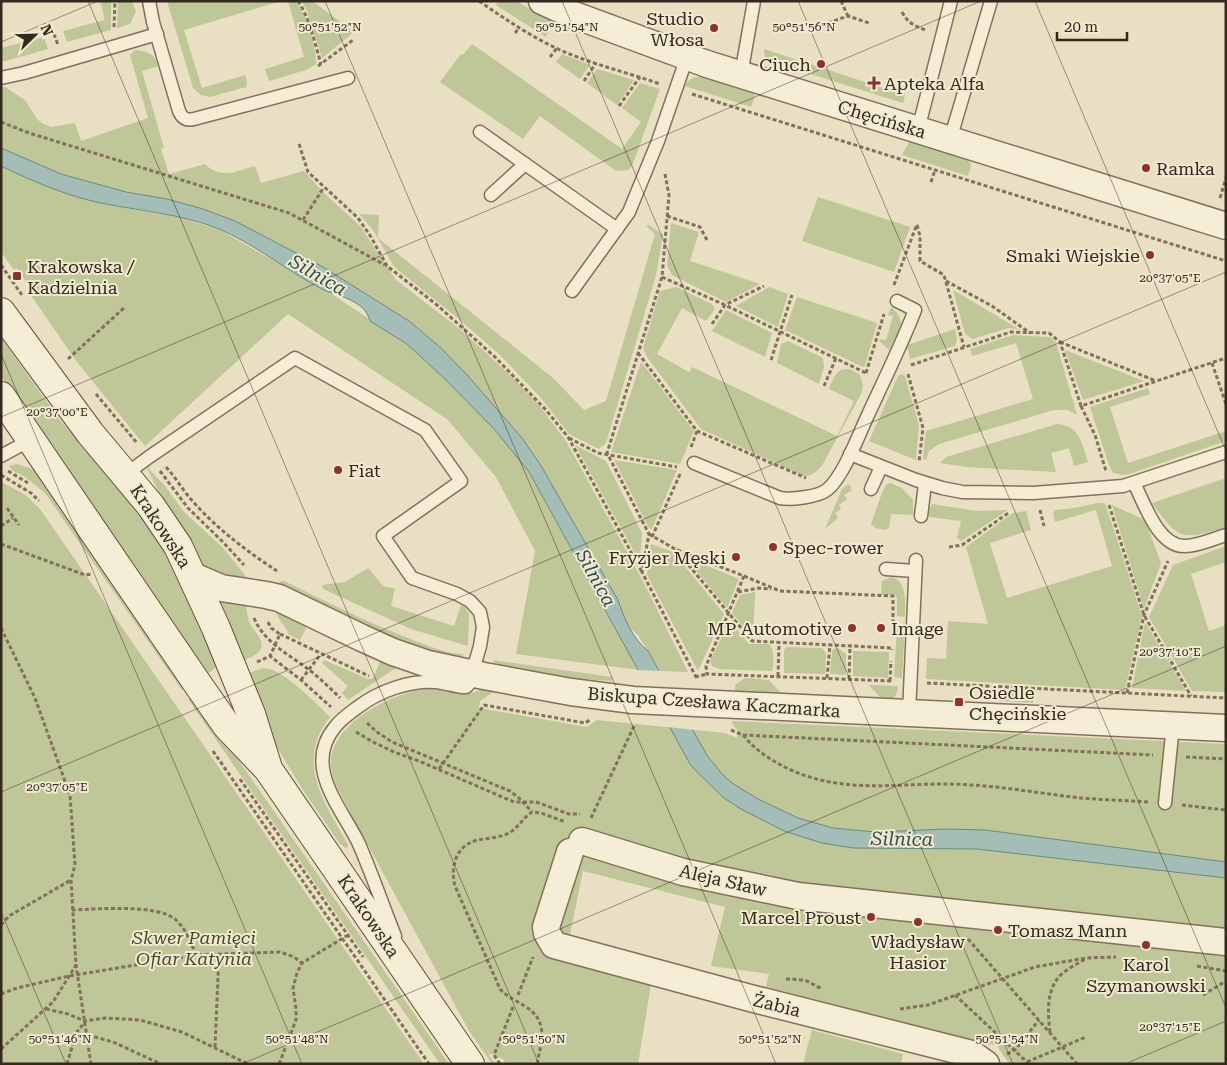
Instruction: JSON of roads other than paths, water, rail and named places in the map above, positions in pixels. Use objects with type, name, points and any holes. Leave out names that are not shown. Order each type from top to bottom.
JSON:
[{"type":"street","name":"Chęcińska","points":[[542,1],[566,12],[687,57],[741,75],[950,140],[1221,216]]},
{"type":"street","name":"Krakowska","points":[[1,312],[85,426],[151,506],[178,546],[216,628],[252,714],[268,769]]},
{"type":"street","name":"Krakowska","points":[[1,396],[222,718],[268,769],[470,1064]]},
{"type":"street","name":"Biskupa Czesława Kaczmarka","points":[[193,576],[221,588],[278,598],[393,652],[428,664],[571,692],[635,709],[688,702],[1226,728]]},
{"type":"street","name":"Aleja Sław","points":[[576,846],[697,876],[798,896],[1226,942]]},
{"type":"street","name":"Żabia","points":[[576,846],[546,927],[547,933],[554,945],[750,998],[996,1059]]},
{"type":"lane","points":[[149,1],[179,111],[186,120],[194,120],[348,78]]},
{"type":"lane","points":[[741,75],[754,1]]},
{"type":"lane","points":[[918,130],[951,1]]},
{"type":"lane","points":[[950,140],[991,1]]},
{"type":"lane","points":[[1,78],[157,34]]},
{"type":"lane","points":[[572,291],[630,212],[658,141],[687,57]]},
{"type":"lane","points":[[480,132],[617,229]]},
{"type":"lane","points":[[491,195],[525,164]]},
{"type":"lane","points":[[694,463],[774,496],[790,499],[819,494],[827,490],[834,482],[850,454],[895,358],[915,310],[892,299]]},
{"type":"lane","points":[[126,474],[145,453],[295,358],[425,430],[461,481],[384,536],[412,578],[464,598],[470,601],[480,612],[483,627],[479,653],[469,684],[466,687],[436,682],[418,683],[388,690],[370,699],[336,725],[328,738],[323,752],[323,768],[328,786],[358,843],[411,978]]},
{"type":"lane","points":[[1,456],[32,439]]},
{"type":"lane","points":[[850,454],[920,482],[962,492],[1023,494],[1111,488],[1134,483],[1226,452]]},
{"type":"lane","points":[[871,489],[881,467]]},
{"type":"lane","points":[[920,482],[921,516]]},
{"type":"lane","points":[[1134,483],[1158,529],[1165,538],[1180,546],[1191,545],[1226,535]]},
{"type":"lane","points":[[886,569],[916,565],[909,713]]},
{"type":"lane","points":[[1165,803],[1173,725]]},
{"type":"water","name":"Silnica","points":[[1,148],[61,174],[126,192],[167,199],[203,209],[235,221],[323,267],[409,321],[441,348],[522,438],[540,464],[618,600],[629,627],[637,640],[648,651],[708,757],[732,783],[758,799],[798,818],[833,828],[875,832],[947,829],[985,830],[1226,862],[1226,878],[977,849],[853,848],[822,843],[784,831],[741,809],[724,798],[690,764],[529,472],[495,430],[407,344],[370,321],[367,313],[356,303],[318,287],[232,235],[190,220],[101,203],[50,188],[1,166]]},
{"type":"place","name":"Studio Włosa","points":[[714,28]]},
{"type":"place","name":"Ciuch","points":[[821,64]]},
{"type":"place","name":"Apteka Alfa","points":[[874,83]]},
{"type":"place","name":"Ramka","points":[[1146,168]]},
{"type":"place","name":"Smaki Wiejskie","points":[[1150,255]]},
{"type":"place","name":"Krakowska / Kadzielnia","points":[[17,276]]},
{"type":"place","name":"Fiat","points":[[338,470]]},
{"type":"place","name":"Spec-rower","points":[[773,547]]},
{"type":"place","name":"Fryzjer Męski","points":[[736,557]]},
{"type":"place","name":"MP Automotive","points":[[852,628]]},
{"type":"place","name":"Image","points":[[881,628]]},
{"type":"place","name":"Osiedle Chęcińskie","points":[[959,702]]},
{"type":"place","name":"Marcel Proust","points":[[871,917]]},
{"type":"place","name":"Władysław Hasior","points":[[918,922]]},
{"type":"place","name":"Tomasz Mann","points":[[998,930]]},
{"type":"place","name":"Karol Szymanowski","points":[[1146,945]]},
{"type":"park label","name":"Skwer Pamięci Ofiar Katynia","points":[[194,948]]}]
